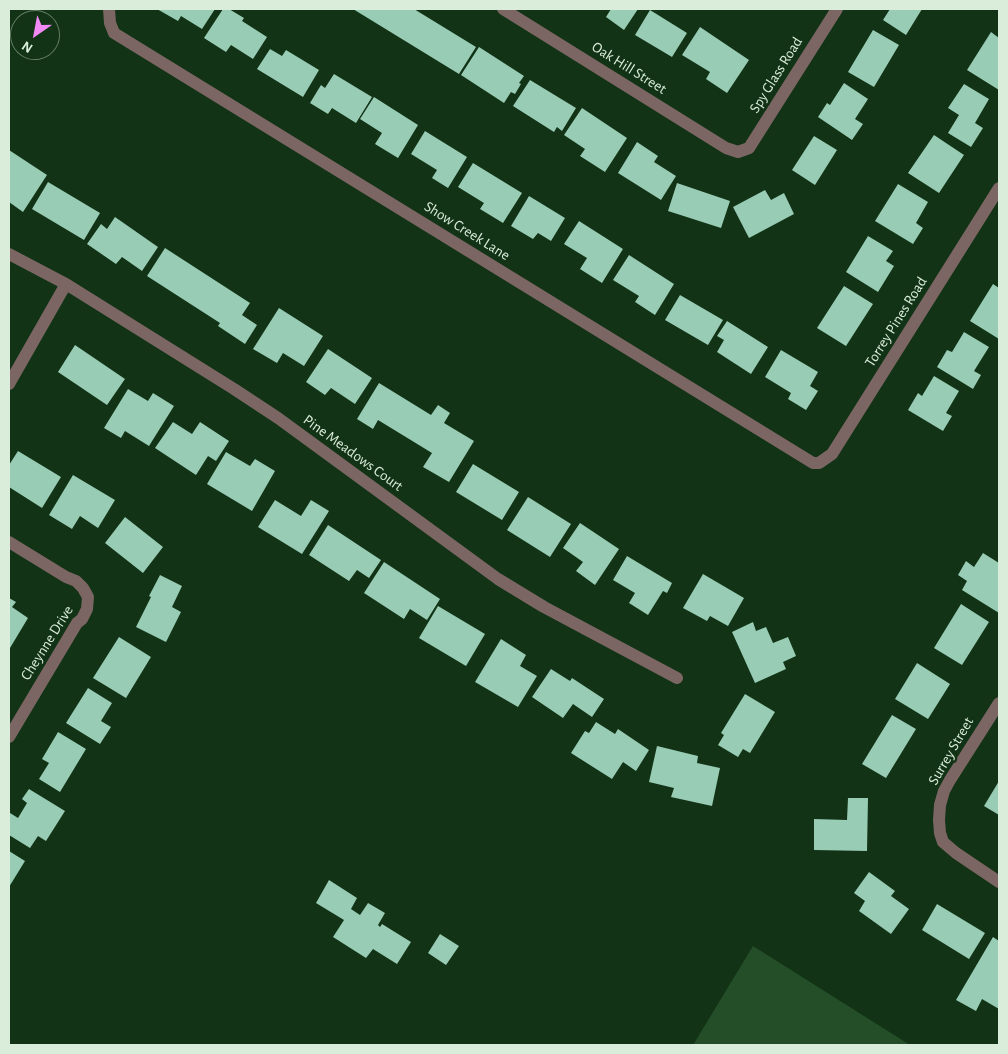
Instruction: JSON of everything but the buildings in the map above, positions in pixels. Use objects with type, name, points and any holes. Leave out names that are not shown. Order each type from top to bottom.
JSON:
[{"type":"street","name":"Show Creek Lane","points":[[110,9],[110,23],[114,33],[123,39],[813,463]]},
{"type":"street","name":"Oak Hill Street","points":[[503,9],[726,148],[738,152]]},
{"type":"street","name":"Spy Glass Road","points":[[738,152],[749,148],[837,9]]},
{"type":"street","name":"Torrey Pines Road","points":[[813,463],[819,463],[832,454],[999,188]]},
{"type":"street","name":"Pine Meadows Court","points":[[9,254],[66,284],[278,418],[498,580],[544,607],[677,678]]},
{"type":"street","points":[[9,384],[66,284]]},
{"type":"street","name":"Cheynne Drive","points":[[9,542],[66,577],[76,581],[84,588],[88,598],[87,609],[82,619],[77,623],[9,737]]},
{"type":"street","name":"Surrey Street","points":[[999,703],[944,791],[940,805],[939,820],[943,842],[999,882]]},
{"type":"green space","points":[[753,946],[910,1045],[693,1045]]}]
